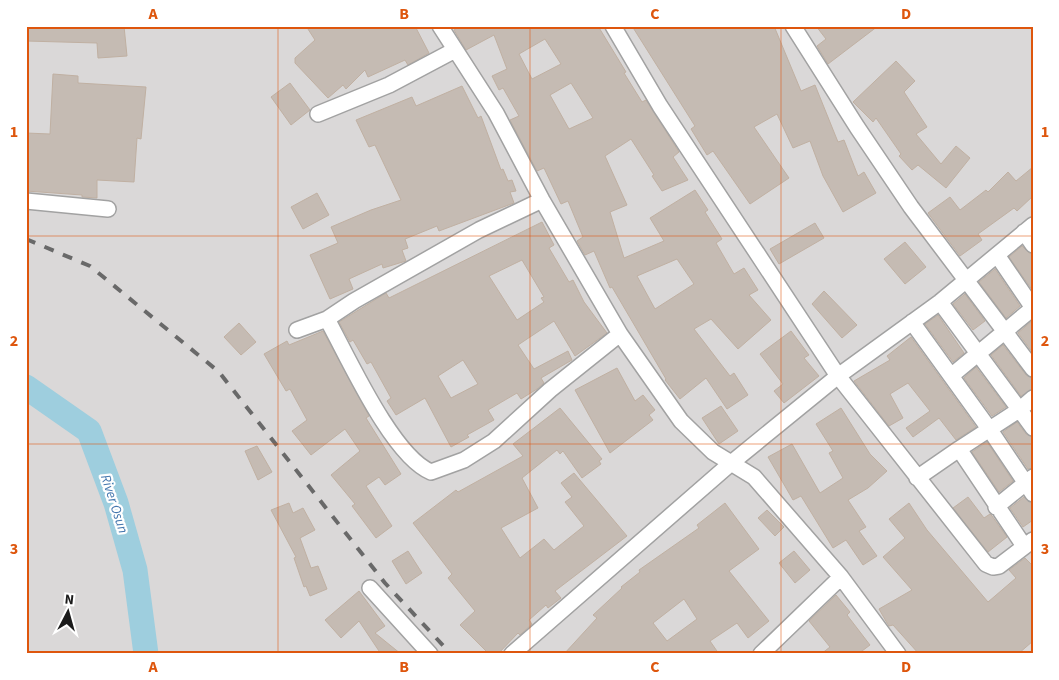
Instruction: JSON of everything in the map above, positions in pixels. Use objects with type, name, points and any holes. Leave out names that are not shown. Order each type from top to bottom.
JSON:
[{"type":"street","points":[[440,26],[496,113],[542,200],[620,334],[681,421],[713,452],[754,477],[841,578],[898,654]]},
{"type":"street","points":[[613,26],[660,106],[838,376],[916,478],[986,564],[993,567],[999,566],[1029,543],[996,507],[959,450]]},
{"type":"street","points":[[793,26],[857,127],[966,282],[1005,330],[1033,370]]},
{"type":"street","points":[[318,114],[389,85],[456,50]]},
{"type":"street","points":[[297,330],[327,319],[354,301],[478,230],[542,200]]},
{"type":"street","points":[[26,201],[108,209]]},
{"type":"street","points":[[512,654],[730,464],[838,376],[966,282],[1028,229],[1033,245]]},
{"type":"street","points":[[951,376],[1033,308],[997,255]]},
{"type":"street","points":[[940,302],[1033,428]]},
{"type":"street","points":[[327,319],[398,443],[422,468],[431,472],[464,460],[494,441],[550,390],[620,334]]},
{"type":"street","points":[[912,322],[1030,485],[996,507]]},
{"type":"street","points":[[916,478],[990,430],[1033,398]]},
{"type":"street","points":[[761,654],[841,578]]},
{"type":"street","points":[[370,588],[430,654]]},
{"type":"shaded area","points":[[26,26],[1033,26],[1033,654],[26,654]]},
{"type":"building","points":[[26,26],[124,26],[127,56],[98,58],[97,43],[26,41]]},
{"type":"building","points":[[306,26],[415,26],[429,53],[408,65],[405,60],[368,77],[365,70],[346,89],[343,85],[328,98],[295,63],[295,58],[315,40]]},
{"type":"building","points":[[460,26],[598,26],[642,102],[646,100],[679,152],[673,157],[688,180],[662,191],[631,139],[605,156],[627,205],[610,212],[624,258],[664,241],[650,218],[695,190],[708,210],[705,212],[722,239],[716,243],[734,274],[744,268],[758,290],[749,295],[771,320],[738,349],[711,319],[694,329],[730,376],[734,373],[748,395],[727,409],[706,378],[680,399],[665,380],[612,287],[610,288],[594,251],[585,255],[577,241],[583,237],[568,201],[561,204],[544,168],[537,171],[510,120],[519,116],[503,88],[499,90],[492,76],[507,69],[494,35],[466,50],[454,30]],"holes":[[[545,39],[561,64],[532,79],[519,54]],[[571,83],[593,118],[569,129],[550,95]],[[677,259],[694,284],[655,309],[637,276]]]},
{"type":"building","points":[[632,26],[774,26],[801,91],[815,85],[838,142],[844,140],[858,176],[864,172],[876,193],[843,212],[823,176],[810,141],[793,148],[777,114],[754,127],[789,178],[750,204],[713,151],[707,155],[691,129],[695,126]]},
{"type":"building","points":[[816,26],[878,26],[828,64],[817,46],[826,39]]},
{"type":"building","points":[[896,61],[915,81],[904,92],[927,127],[916,134],[941,164],[956,146],[970,158],[946,188],[918,165],[912,170],[899,156],[901,154],[876,118],[873,122],[853,102]]},
{"type":"building","points":[[53,74],[78,76],[78,83],[146,87],[141,139],[137,138],[134,182],[97,180],[97,198],[82,197],[82,195],[26,191],[26,133],[50,134]]},
{"type":"building","points":[[290,83],[310,110],[291,125],[271,97]]},
{"type":"building","points":[[462,86],[478,118],[481,116],[501,170],[503,169],[508,181],[512,180],[516,191],[510,192],[514,203],[439,231],[437,226],[405,239],[408,248],[402,250],[406,261],[383,268],[382,264],[349,279],[353,289],[330,299],[310,255],[338,243],[331,227],[401,200],[375,145],[369,147],[356,120],[412,97],[416,106]]},
{"type":"building","points":[[1033,167],[1033,196],[1017,211],[1014,208],[978,234],[982,240],[960,256],[928,213],[950,197],[960,210],[986,190],[988,192],[1008,172],[1016,181]]},
{"type":"building","points":[[317,193],[329,215],[303,229],[291,207]]},
{"type":"building","points":[[542,222],[554,245],[549,248],[569,282],[573,280],[584,302],[607,333],[575,356],[554,321],[518,345],[534,369],[568,351],[572,360],[541,378],[544,383],[521,399],[517,393],[488,410],[494,420],[467,435],[469,437],[451,447],[425,398],[396,415],[387,401],[391,398],[371,362],[367,364],[353,340],[350,342],[339,322],[386,293],[389,298]],"holes":[[[522,260],[544,297],[541,298],[544,302],[517,320],[489,276]],[[463,360],[478,384],[451,398],[438,376]]]},
{"type":"building","points":[[815,223],[824,238],[779,264],[770,249]]},
{"type":"building","points":[[905,242],[926,267],[905,284],[884,259]]},
{"type":"building","points":[[1022,246],[1029,253],[1033,254],[1033,291],[1009,257]]},
{"type":"building","points":[[995,269],[1020,306],[1006,318],[979,282]]},
{"type":"building","points":[[824,291],[857,325],[842,338],[812,304]]},
{"type":"building","points":[[965,294],[985,321],[973,330],[953,304]]},
{"type":"building","points":[[938,315],[964,353],[953,362],[925,324]]},
{"type":"building","points":[[1033,320],[1033,353],[1018,333]]},
{"type":"building","points":[[239,323],[256,342],[241,355],[224,337]]},
{"type":"building","points":[[323,331],[369,416],[366,418],[401,474],[385,485],[379,477],[366,486],[392,526],[376,538],[352,506],[355,504],[331,475],[360,451],[345,429],[311,455],[292,431],[307,420],[290,389],[286,391],[264,354],[287,341],[289,345]]},
{"type":"building","points":[[791,331],[809,355],[804,358],[819,376],[784,403],[774,391],[783,384],[760,354]]},
{"type":"building","points":[[911,337],[976,427],[956,440],[939,418],[913,437],[906,428],[930,411],[908,383],[890,394],[903,418],[889,426],[854,381],[890,360],[887,356]]},
{"type":"building","points":[[1003,345],[1026,375],[1033,378],[1033,389],[1021,396],[991,355]]},
{"type":"building","points":[[976,367],[1006,407],[992,416],[964,378]]},
{"type":"building","points":[[617,368],[635,401],[643,395],[655,410],[649,415],[653,420],[610,453],[575,390]]},
{"type":"building","points":[[721,406],[738,431],[719,444],[702,418]]},
{"type":"building","points":[[560,408],[602,459],[599,461],[601,464],[582,478],[563,451],[560,454],[557,450],[522,478],[538,508],[501,528],[520,558],[544,539],[554,550],[584,526],[565,502],[572,497],[561,483],[574,473],[627,536],[555,591],[561,598],[548,608],[546,605],[529,620],[532,624],[520,635],[518,633],[498,654],[489,654],[460,625],[475,611],[448,578],[452,574],[413,523],[456,490],[458,492],[523,456],[513,444]]},
{"type":"building","points":[[841,408],[870,454],[887,471],[868,488],[848,500],[866,527],[859,531],[877,556],[863,565],[846,540],[833,548],[801,496],[793,500],[768,457],[792,444],[820,493],[843,478],[829,453],[833,451],[816,424]]},
{"type":"building","points":[[1017,422],[1026,434],[1033,437],[1033,468],[1028,469],[1003,432]]},
{"type":"building","points":[[987,442],[1013,481],[999,492],[972,452]]},
{"type":"building","points":[[257,446],[272,472],[258,480],[245,451]]},
{"type":"building","points":[[968,497],[984,518],[990,514],[992,516],[1007,537],[988,552],[953,508]]},
{"type":"building","points":[[1024,497],[1033,503],[1033,520],[1023,527],[1010,508]]},
{"type":"building","points":[[289,503],[293,513],[303,508],[315,530],[300,538],[311,568],[318,566],[327,589],[310,596],[306,586],[304,587],[294,558],[296,557],[271,510]]},
{"type":"building","points":[[725,503],[759,549],[729,571],[769,621],[748,638],[737,623],[710,641],[719,654],[564,654],[597,618],[593,615],[621,587],[640,572],[639,570],[699,528],[697,525]],"holes":[[[684,599],[697,619],[667,641],[653,623]]]},
{"type":"building","points":[[909,503],[927,530],[988,602],[1016,578],[1009,570],[1025,558],[1033,566],[1033,641],[1018,654],[919,654],[893,625],[889,626],[879,609],[912,590],[883,557],[905,538],[889,519]]},
{"type":"building","points":[[767,510],[784,527],[775,536],[758,518]]},
{"type":"building","points":[[408,551],[422,573],[406,584],[392,561]]},
{"type":"building","points":[[794,551],[810,570],[795,583],[779,563]]},
{"type":"building","points":[[359,591],[385,626],[375,633],[401,654],[381,654],[359,621],[341,638],[325,620]]},
{"type":"building","points":[[836,595],[850,612],[847,615],[870,645],[858,654],[821,654],[830,647],[809,621]]},
{"type":"waterway","name":"River Osun","points":[[26,387],[89,431],[116,503],[135,570],[146,654]]},
{"type":"railway","points":[[26,239],[90,266],[219,372],[385,583],[451,654]]}]
